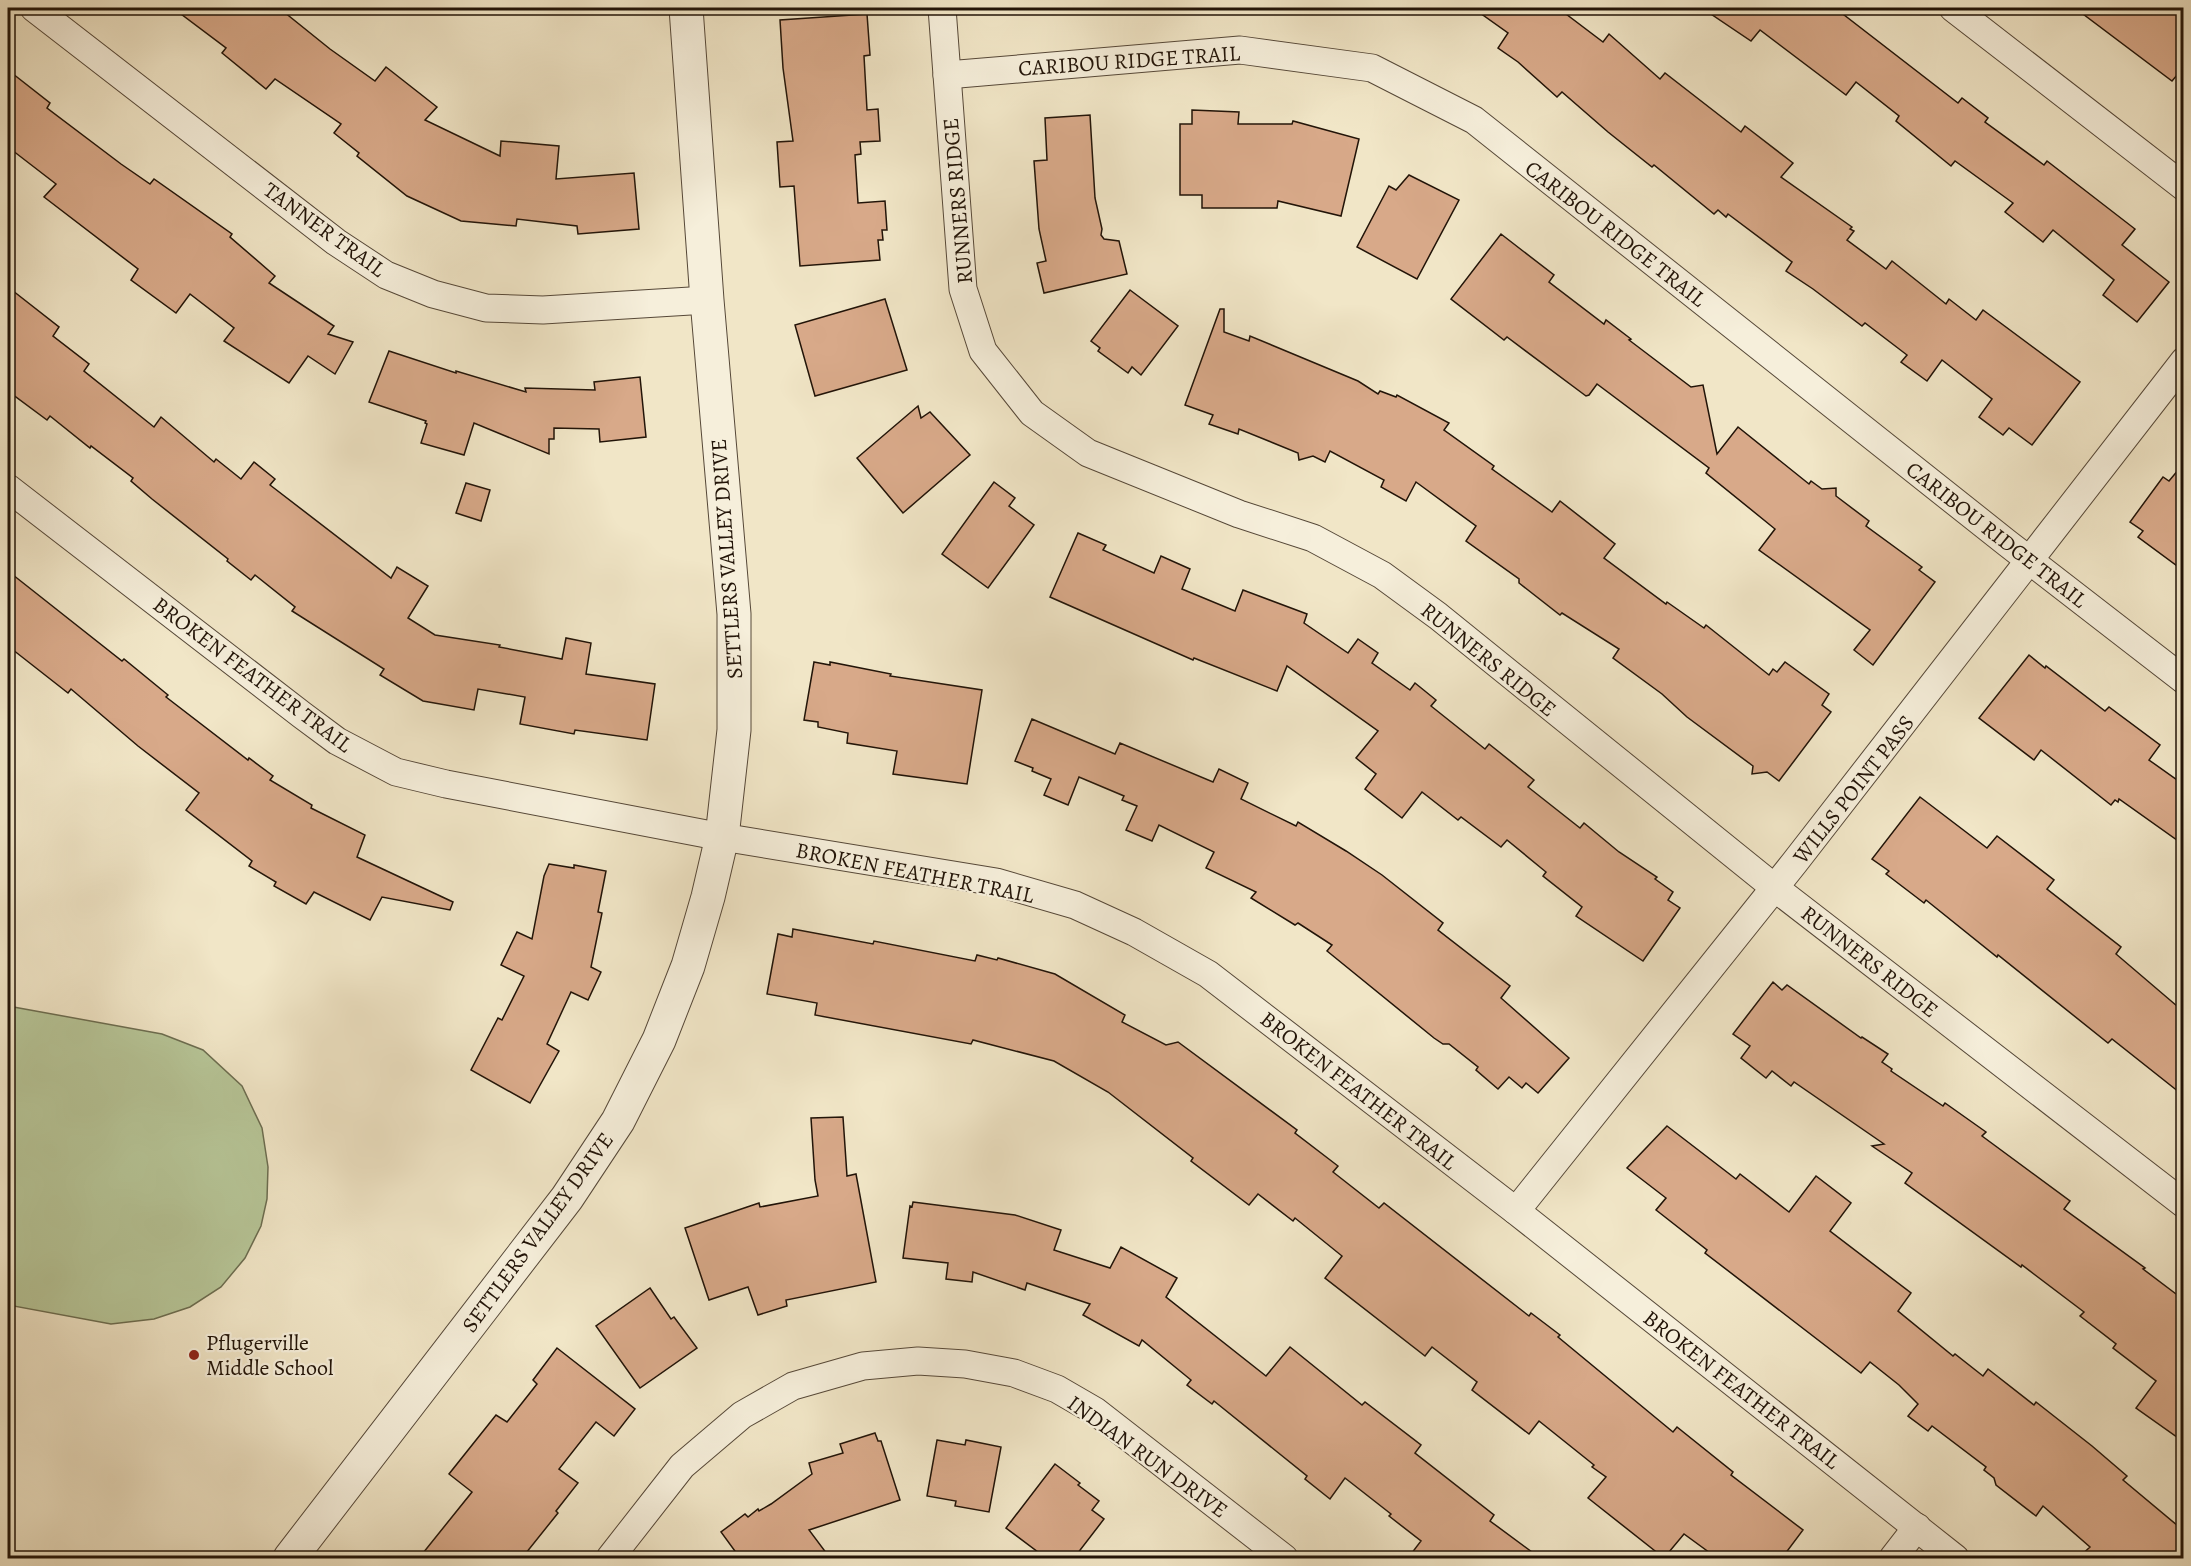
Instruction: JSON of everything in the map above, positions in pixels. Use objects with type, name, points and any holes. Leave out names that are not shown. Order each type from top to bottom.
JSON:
[{"type":"street","name":"TANNER TRAIL","points":[[34,8],[336,242],[386,275],[434,294],[486,308],[543,310],[707,300]]},
{"type":"street","name":"SETTLERS VALLEY DRIVE","points":[[290,1558],[567,1198],[618,1120],[659,1040],[688,966],[708,897],[722,837],[734,730],[734,614],[707,300],[686,8]]},
{"type":"street","name":"RUNNERS RIDGE","points":[[942,8],[963,289],[983,351],[1032,413],[1088,453],[1239,514],[1313,538],[1382,575],[1438,616],[1775,888],[2184,1204]]},
{"type":"street","points":[[1953,8],[2184,187]]},
{"type":"street","name":"CARIBOU RIDGE TRAIL","points":[[947,75],[1240,50],[1372,69],[1474,120],[2030,561],[2184,680]]},
{"type":"street","name":"WILLS POINT PASS","points":[[1516,1211],[1775,888],[2184,361]]},
{"type":"street","name":"BROKEN FEATHER TRAIL","points":[[8,488],[337,741],[396,772],[446,784],[722,837],[996,882],[1075,905],[1134,932],[1208,974],[1516,1211],[1955,1558]]},
{"type":"street","name":"INDIAN RUN DRIVE","points":[[610,1558],[682,1466],[742,1415],[793,1386],[863,1366],[918,1361],[965,1364],[1014,1373],[1057,1389],[1095,1411],[1284,1558]]},
{"type":"street","points":[[1893,1558],[1917,1527]]},
{"type":"green space","points":[[8,1006],[162,1034],[203,1050],[242,1086],[262,1128],[268,1167],[267,1199],[261,1226],[245,1258],[221,1287],[190,1307],[154,1319],[111,1324],[8,1305]]},
{"type":"building","points":[[173,8],[279,8],[375,81],[386,67],[437,107],[425,120],[500,156],[501,141],[559,146],[556,179],[634,173],[639,229],[578,234],[577,226],[517,219],[516,226],[461,221],[407,196],[357,156],[359,153],[334,133],[341,124],[275,79],[266,89],[222,53],[226,48]]},
{"type":"building","points":[[1473,8],[1558,8],[1603,42],[1609,34],[1660,79],[1665,73],[1741,132],[1745,126],[1793,163],[1781,177],[1852,227],[1850,229],[1854,231],[1847,240],[1886,269],[1892,261],[1946,304],[1949,299],[1976,320],[1983,310],[2080,382],[2032,445],[2009,428],[2003,435],[1979,417],[1992,399],[1942,360],[1927,381],[1901,362],[1907,355],[1865,323],[1862,326],[1786,271],[1792,262],[1728,214],[1726,217],[1718,210],[1714,214],[1654,165],[1652,167],[1608,132],[1562,92],[1557,97],[1518,62],[1498,48],[1508,33]]},
{"type":"building","points":[[1702,8],[1835,8],[1958,103],[1962,98],[1988,118],[1985,122],[2044,165],[2047,161],[2135,229],[2122,245],[2169,282],[2137,322],[2103,295],[2114,280],[2053,230],[2043,242],[2005,212],[2013,203],[1955,161],[1951,166],[1896,121],[1899,116],[1856,82],[1846,95],[1760,30],[1751,41]]},
{"type":"building","points":[[2075,8],[2184,8],[2184,67],[2172,81]]},
{"type":"building","points":[[867,14],[870,55],[864,56],[867,110],[878,109],[880,141],[860,142],[861,154],[855,155],[858,203],[885,201],[887,230],[882,230],[883,240],[878,240],[880,260],[800,266],[794,186],[780,187],[777,142],[793,141],[783,68],[780,20]]},
{"type":"building","points":[[8,70],[50,103],[47,108],[121,164],[150,184],[154,179],[232,234],[230,237],[275,276],[269,283],[334,326],[328,334],[353,342],[335,374],[308,356],[289,383],[224,341],[234,328],[190,294],[176,313],[131,280],[138,269],[44,197],[56,184],[8,147]]},
{"type":"building","points":[[1192,110],[1239,112],[1238,124],[1292,124],[1293,121],[1359,139],[1341,216],[1278,201],[1277,208],[1202,208],[1202,195],[1180,195],[1180,124],[1192,124]]},
{"type":"building","points":[[1090,115],[1095,198],[1102,229],[1101,235],[1104,239],[1119,241],[1127,274],[1044,293],[1037,263],[1046,261],[1039,229],[1034,161],[1047,160],[1045,118]]},
{"type":"building","points":[[1409,175],[1459,200],[1417,279],[1357,247],[1389,186],[1396,190]]},
{"type":"building","points":[[1501,234],[1554,275],[1549,282],[1604,324],[1606,320],[1691,387],[1703,385],[1717,454],[1738,427],[1809,484],[1811,481],[1822,489],[1836,488],[1836,496],[1869,521],[1866,526],[1922,567],[1919,570],[1935,582],[1873,665],[1854,650],[1870,630],[1759,550],[1775,529],[1706,473],[1709,468],[1597,384],[1586,396],[1507,337],[1504,340],[1451,299]]},
{"type":"building","points":[[8,287],[59,327],[53,336],[89,364],[84,371],[154,427],[161,417],[214,462],[216,459],[241,479],[254,462],[275,479],[270,485],[391,578],[397,567],[428,586],[408,618],[435,635],[500,645],[499,647],[562,659],[566,638],[591,643],[586,674],[655,684],[647,740],[575,730],[574,734],[520,724],[525,697],[478,689],[474,710],[423,701],[380,675],[384,669],[292,611],[295,607],[255,575],[251,580],[227,561],[228,559],[131,481],[133,478],[50,416],[47,420],[8,391]]},
{"type":"building","points":[[1130,290],[1178,326],[1141,375],[1132,367],[1128,373],[1098,351],[1100,348],[1091,341]]},
{"type":"building","points":[[885,299],[907,370],[815,396],[795,325]]},
{"type":"building","points":[[1220,309],[1224,309],[1224,332],[1249,341],[1250,336],[1358,381],[1378,394],[1380,391],[1396,397],[1397,395],[1449,423],[1444,430],[1494,466],[1492,469],[1552,512],[1560,501],[1615,544],[1604,558],[1666,604],[1667,602],[1704,628],[1706,625],[1769,675],[1773,669],[1777,672],[1785,662],[1829,694],[1822,705],[1831,712],[1779,781],[1767,772],[1752,774],[1753,766],[1613,658],[1619,649],[1562,613],[1560,615],[1519,583],[1519,579],[1466,541],[1476,526],[1416,482],[1406,501],[1381,487],[1384,480],[1330,451],[1325,462],[1313,456],[1299,460],[1298,453],[1239,429],[1238,434],[1209,424],[1213,415],[1185,405]]},
{"type":"building","points":[[389,351],[456,373],[456,371],[526,392],[525,388],[595,390],[594,382],[640,377],[646,437],[600,442],[599,429],[554,428],[554,439],[549,439],[549,454],[474,423],[464,455],[421,443],[426,421],[369,402]]},
{"type":"building","points":[[918,406],[921,418],[930,412],[970,455],[903,513],[857,458]]},
{"type":"building","points":[[2184,463],[2184,571],[2138,537],[2143,531],[2130,522],[2163,477],[2169,481]]},
{"type":"building","points":[[994,482],[1015,498],[1009,506],[1034,525],[988,588],[942,554]]},
{"type":"building","points":[[466,483],[490,490],[481,521],[456,513]]},
{"type":"building","points":[[1078,533],[1106,545],[1103,550],[1154,573],[1161,556],[1190,569],[1182,589],[1235,611],[1243,590],[1307,614],[1304,623],[1348,653],[1358,639],[1378,653],[1372,663],[1410,690],[1415,683],[1436,700],[1431,706],[1485,749],[1489,744],[1534,780],[1528,787],[1580,828],[1584,823],[1619,852],[1657,877],[1655,879],[1673,892],[1668,900],[1680,908],[1643,961],[1576,916],[1582,907],[1543,876],[1546,872],[1507,840],[1501,847],[1461,817],[1458,820],[1422,792],[1402,818],[1365,789],[1376,774],[1356,758],[1378,731],[1287,666],[1277,691],[1194,658],[1193,660],[1050,597]]},
{"type":"building","points":[[8,571],[122,661],[124,659],[168,695],[166,697],[248,760],[249,758],[273,776],[270,780],[312,805],[311,808],[365,835],[357,857],[453,902],[450,910],[382,897],[370,920],[314,892],[306,904],[274,886],[276,882],[249,866],[252,861],[186,810],[199,793],[138,746],[71,689],[68,693],[8,646]]},
{"type":"building","points":[[2029,655],[2105,711],[2109,707],[2160,745],[2149,760],[2184,785],[2184,845],[2119,799],[2111,805],[2041,750],[2034,760],[1979,718]]},
{"type":"building","points":[[814,662],[830,665],[830,662],[891,674],[890,676],[982,690],[967,784],[893,774],[897,751],[847,743],[848,733],[818,727],[818,722],[804,720]]},
{"type":"building","points":[[1032,719],[1115,754],[1120,743],[1213,782],[1219,769],[1248,783],[1241,799],[1296,826],[1298,822],[1346,851],[1382,875],[1443,923],[1438,930],[1510,986],[1501,998],[1569,1058],[1538,1093],[1526,1083],[1522,1088],[1509,1077],[1498,1089],[1476,1070],[1478,1067],[1449,1044],[1443,1044],[1434,1038],[1327,951],[1332,945],[1298,923],[1295,925],[1251,898],[1256,892],[1206,868],[1214,852],[1159,825],[1152,841],[1126,830],[1137,806],[1122,800],[1124,796],[1079,777],[1068,805],[1044,795],[1051,779],[1015,761]]},
{"type":"building","points":[[1920,797],[1987,848],[1997,836],[2054,880],[2047,889],[2121,947],[2116,954],[2184,1012],[2184,1096],[2112,1039],[2108,1043],[1926,900],[1924,903],[1886,874],[1889,871],[1872,859]]},
{"type":"building","points":[[549,864],[574,868],[574,865],[606,871],[598,912],[602,913],[591,967],[601,972],[588,1000],[571,992],[547,1044],[559,1051],[530,1103],[471,1070],[498,1018],[502,1020],[524,976],[501,965],[517,932],[532,939],[544,876]]},
{"type":"building","points":[[793,929],[873,944],[874,941],[975,961],[977,955],[997,960],[998,958],[1055,974],[1125,1015],[1122,1022],[1166,1045],[1178,1042],[1297,1130],[1295,1133],[1338,1166],[1333,1172],[1379,1208],[1384,1203],[1529,1316],[1531,1313],[1560,1335],[1558,1337],[1673,1432],[1677,1427],[1733,1472],[1731,1475],[1803,1530],[1782,1558],[1717,1558],[1684,1534],[1664,1558],[1588,1498],[1606,1477],[1592,1467],[1594,1465],[1539,1421],[1529,1434],[1472,1390],[1477,1382],[1432,1347],[1425,1356],[1325,1278],[1342,1256],[1295,1218],[1293,1221],[1258,1194],[1249,1205],[1191,1161],[1193,1158],[1108,1092],[1054,1061],[973,1040],[971,1044],[815,1015],[817,1003],[767,994],[778,934],[792,937]]},
{"type":"building","points":[[1773,982],[1782,990],[1787,985],[1861,1038],[1888,1054],[1882,1062],[1892,1069],[1891,1071],[1943,1106],[1945,1103],[1986,1132],[1982,1136],[2070,1201],[2064,1209],[2145,1268],[2143,1269],[2184,1300],[2184,1442],[2136,1408],[2156,1381],[2113,1348],[2116,1344],[2080,1316],[2084,1312],[2022,1265],[2021,1267],[1905,1183],[1912,1173],[1872,1146],[1884,1144],[1794,1082],[1791,1086],[1772,1071],[1766,1078],[1741,1058],[1750,1046],[1733,1034]]},
{"type":"building","points":[[843,1117],[847,1176],[856,1174],[876,1282],[786,1300],[787,1306],[758,1315],[748,1287],[709,1300],[685,1228],[759,1203],[760,1207],[818,1196],[811,1118]]},
{"type":"building","points":[[1667,1126],[1736,1179],[1740,1174],[1789,1212],[1816,1176],[1851,1203],[1830,1231],[1911,1293],[1898,1311],[1953,1356],[1955,1354],[1983,1376],[1988,1369],[2034,1405],[2036,1402],[2127,1476],[2123,1480],[2184,1531],[2184,1558],[2078,1558],[2090,1547],[2043,1506],[2036,1516],[1996,1485],[1994,1478],[1984,1470],[1986,1467],[1932,1426],[1928,1431],[1908,1416],[1918,1404],[1899,1385],[1870,1362],[1861,1373],[1705,1253],[1707,1250],[1656,1210],[1666,1198],[1627,1168]]},
{"type":"building","points":[[913,1202],[1015,1215],[1061,1230],[1054,1250],[1110,1268],[1121,1247],[1177,1278],[1166,1297],[1266,1376],[1290,1347],[1362,1405],[1365,1402],[1421,1445],[1415,1453],[1494,1515],[1490,1521],[1540,1558],[1408,1558],[1421,1541],[1389,1516],[1391,1514],[1345,1478],[1330,1499],[1305,1479],[1307,1476],[1214,1401],[1212,1404],[1187,1385],[1191,1380],[1142,1340],[1139,1346],[1083,1315],[1090,1304],[1027,1283],[1025,1290],[973,1272],[972,1282],[946,1279],[948,1263],[903,1258],[910,1206],[912,1207]]},
{"type":"building","points":[[650,1288],[671,1319],[674,1317],[697,1348],[640,1388],[596,1326]]},
{"type":"building","points":[[557,1348],[635,1409],[614,1436],[596,1422],[559,1469],[578,1483],[556,1511],[558,1513],[522,1558],[419,1558],[472,1492],[449,1474],[496,1415],[507,1422],[537,1384],[533,1380]]},
{"type":"building","points":[[875,1433],[878,1441],[881,1441],[900,1500],[809,1530],[830,1558],[740,1558],[721,1532],[745,1514],[748,1517],[758,1509],[759,1511],[771,1504],[812,1474],[809,1463],[843,1453],[840,1444]]},
{"type":"building","points":[[937,1440],[965,1445],[966,1440],[1001,1447],[989,1512],[955,1506],[956,1501],[927,1496]]},
{"type":"building","points":[[1055,1464],[1099,1501],[1092,1510],[1104,1519],[1074,1558],[1046,1558],[1006,1528]]},
{"type":"place","name":"Pflugerville Middle School","points":[[194,1355]]}]
